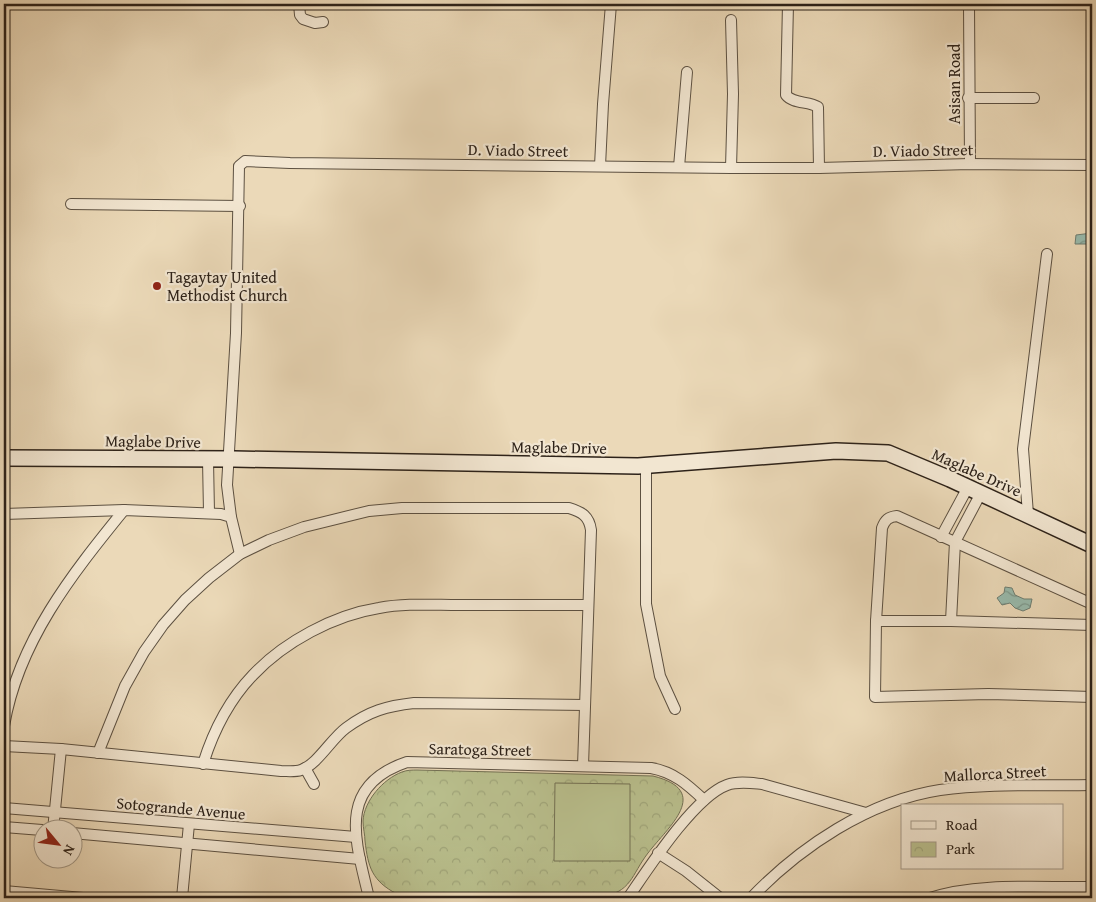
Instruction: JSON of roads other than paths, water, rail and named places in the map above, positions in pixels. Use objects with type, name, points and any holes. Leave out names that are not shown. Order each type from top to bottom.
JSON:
[{"type":"main road","name":"Maglabe Drive","points":[[4,458],[230,459],[646,466],[836,450],[888,453],[1028,514],[1092,545]]},
{"type":"street","points":[[299,4],[300,15],[303,19],[315,23],[323,22]]},
{"type":"street","points":[[600,166],[603,104],[612,4]]},
{"type":"street","points":[[788,4],[786,96],[792,100],[813,104],[818,108],[819,168]]},
{"type":"street","name":"Asisan Road","points":[[969,4],[968,98],[970,164]]},
{"type":"street","points":[[731,20],[733,94],[731,168]]},
{"type":"street","points":[[679,167],[687,72]]},
{"type":"street","points":[[968,98],[1034,98]]},
{"type":"street","name":"D. Viado Street","points":[[240,554],[231,517],[228,485],[236,333],[240,206],[239,166],[245,161],[731,168],[970,164],[1092,165]]},
{"type":"street","points":[[71,204],[240,206]]},
{"type":"street","points":[[1028,514],[1023,449],[1047,254]]},
{"type":"street","points":[[208,460],[208,512]]},
{"type":"street","points":[[646,466],[646,604],[660,676],[676,709]]},
{"type":"street","points":[[941,537],[974,490]]},
{"type":"street","points":[[951,621],[955,542],[974,490]]},
{"type":"street","points":[[98,753],[125,686],[144,652],[163,625],[185,600],[240,554],[269,540],[304,528],[370,511],[402,508],[569,508],[584,515],[589,521],[590,530],[583,766]]},
{"type":"street","points":[[4,514],[124,510],[208,512],[231,517]]},
{"type":"street","points":[[4,726],[15,683],[30,647],[50,609],[77,570],[124,510]]},
{"type":"street","points":[[1092,604],[897,516],[890,517],[884,522],[882,528],[876,621],[875,697],[988,694],[1092,697]]},
{"type":"street","points":[[204,764],[215,731],[232,702],[254,675],[283,650],[316,629],[350,614],[380,607],[411,605],[588,605]]},
{"type":"street","points":[[876,621],[1092,625]]},
{"type":"street","points":[[4,746],[298,771],[312,763],[332,740],[345,729],[374,711],[392,705],[414,703],[585,705]]},
{"type":"street","points":[[54,820],[61,750]]},
{"type":"street","name":"Saratoga Street","points":[[369,898],[354,823],[357,809],[365,790],[378,776],[393,767],[407,762],[651,768],[664,770],[675,775],[704,800]]},
{"type":"street","points":[[305,768],[314,784]]},
{"type":"street","points":[[628,898],[658,853],[690,815],[704,800],[727,785],[745,782],[754,783],[787,790],[866,813]]},
{"type":"street","name":"Mallorca Street","points":[[751,898],[796,858],[834,830],[866,813],[902,800],[938,791],[980,786],[1092,785]]},
{"type":"street","name":"Sotogrande Avenue","points":[[4,808],[356,837]]},
{"type":"street","points":[[182,898],[189,824]]},
{"type":"street","points":[[4,827],[32,829]]},
{"type":"street","name":"Sotogrande Avenue","points":[[82,834],[360,859]]},
{"type":"street","points":[[658,853],[686,871],[720,898]]},
{"type":"street","points":[[930,898],[982,888],[1092,888]]},
{"type":"street","points":[[4,891],[83,898]]},
{"type":"water","points":[[1092,233],[1092,244],[1075,244],[1076,235]]},
{"type":"water","points":[[1005,587],[1012,588],[1015,595],[1024,599],[1032,599],[1030,608],[1023,611],[1015,608],[1010,603],[1002,605],[997,598],[1004,593]]},
{"type":"place","name":"Tagaytay United Methodist Church","points":[[157,286]]}]
